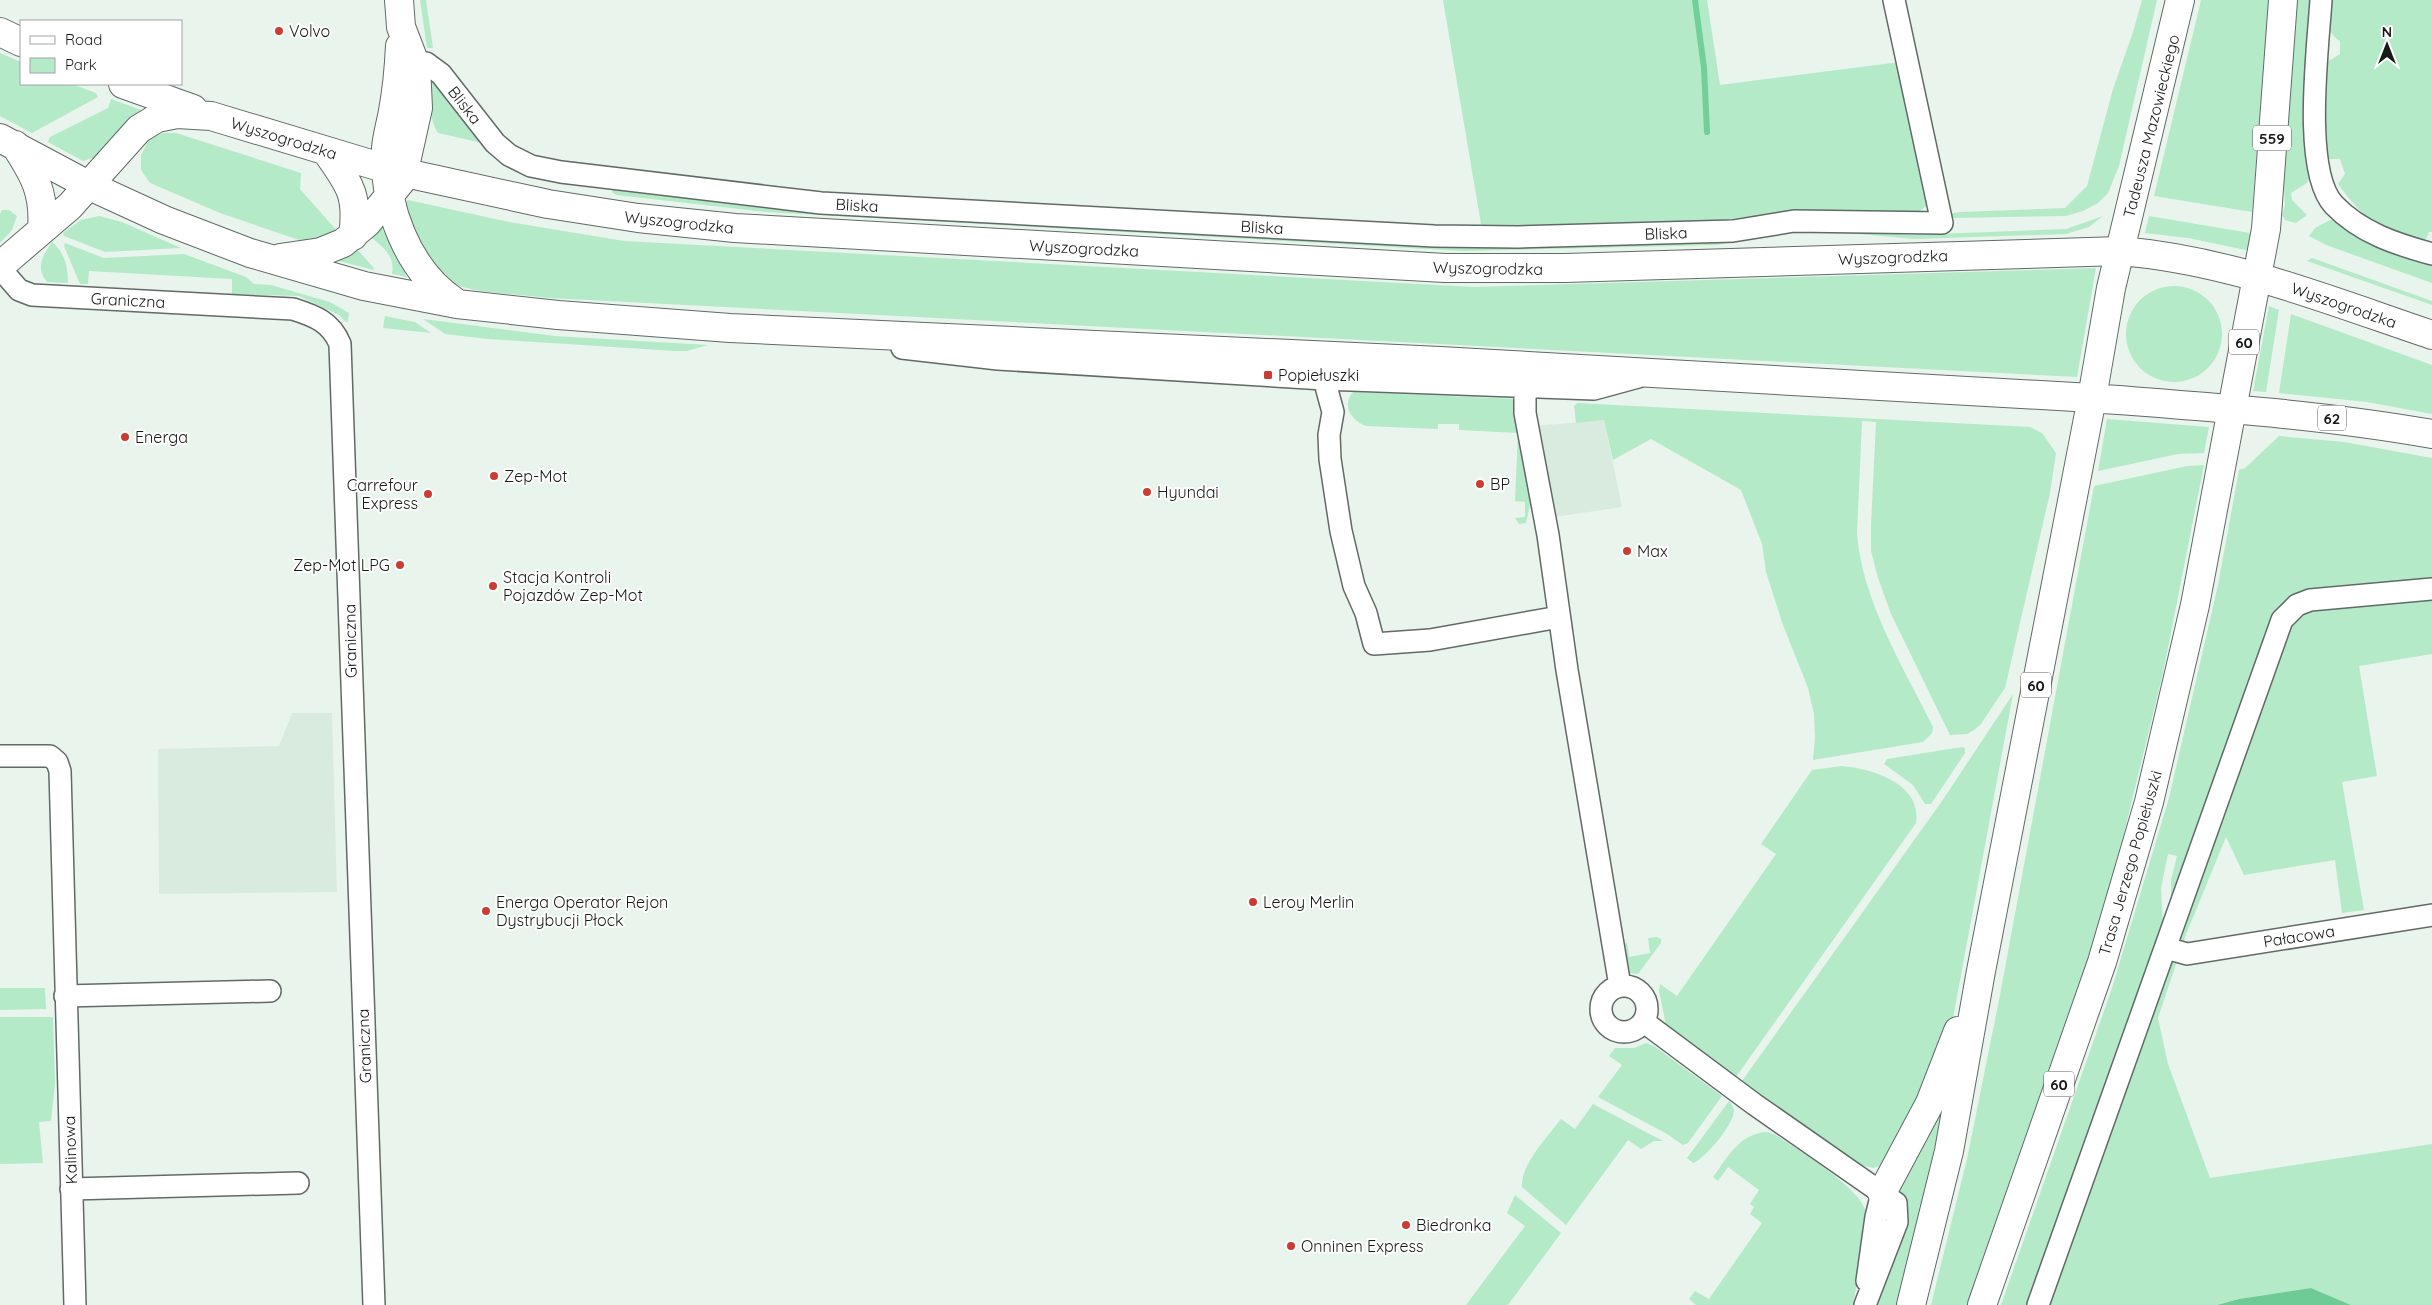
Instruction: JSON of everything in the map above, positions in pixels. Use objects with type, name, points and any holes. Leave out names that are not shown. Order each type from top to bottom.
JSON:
[{"type":"main road","points":[[399,0],[407,62],[386,149],[394,180],[400,230],[422,272],[435,288],[458,304]]},
{"type":"main road","name":"Tadeusza Mazowieckiego","points":[[2092,398],[2110,288],[2180,0]]},
{"type":"main road","name":"559","points":[[2256,276],[2266,229],[2283,0]]},
{"type":"main road","points":[[0,32],[20,42]]},
{"type":"main road","points":[[126,85],[211,116]]},
{"type":"main road","name":"Wyszogrodzka","points":[[0,267],[90,186],[147,123],[166,115],[211,116],[326,151],[394,180],[684,224],[1445,268],[1565,268],[2120,251],[2174,256],[2214,264],[2256,276],[2432,335]]},
{"type":"main road","points":[[8,142],[90,186],[164,220],[269,260],[364,286],[458,304],[558,315],[730,328],[1652,373],[2092,398],[2231,408]]},
{"type":"main road","points":[[8,142],[37,181],[43,204],[42,229]]},
{"type":"main road","points":[[326,151],[354,195],[353,236]]},
{"type":"main road","points":[[269,260],[321,252],[334,248],[353,236],[394,180]]},
{"type":"main road","name":"60","points":[[2231,408],[2256,276]]},
{"type":"main road","name":"60","points":[[1911,1305],[1949,1151],[1981,971],[2092,398]]},
{"type":"main road","name":"62","points":[[2231,408],[2372,423],[2432,434]]},
{"type":"main road","name":"Trasa Jerzego Popiełuszki","points":[[1982,1305],[2102,962],[2149,802],[2195,605],[2231,408]]},
{"type":"main road","points":[[1882,1193],[1930,1103],[1981,971]]},
{"type":"street","name":"Bliska","points":[[407,62],[426,63],[441,74],[501,150],[524,164],[596,177],[821,203],[1434,236],[1508,237],[1733,231],[1794,221],[1942,223],[1894,0]]},
{"type":"street","points":[[2321,0],[2314,131],[2321,184],[2335,206],[2363,229],[2384,239],[2432,254]]},
{"type":"street","name":"Graniczna","points":[[0,267],[19,290],[32,294],[294,309],[322,320],[336,333],[340,344],[374,1305]]},
{"type":"street","points":[[730,328],[998,359],[1324,379],[1594,389],[1652,373]]},
{"type":"street","points":[[1324,379],[1333,412],[1329,435],[1333,486],[1354,586],[1366,613],[1374,644],[1430,640],[1559,617]]},
{"type":"street","points":[[1528,386],[1524,397],[1524,413],[1548,535],[1559,617],[1620,986]]},
{"type":"street","points":[[2038,1305],[2282,620],[2297,605],[2310,600],[2432,590]]},
{"type":"street","name":"Kalinowa","points":[[0,756],[50,756],[58,765],[74,1305]]},
{"type":"street","name":"Pałacowa","points":[[2166,948],[2187,954],[2432,915]]},
{"type":"street","points":[[1620,986],[1634,987],[1644,996],[1648,1009],[1644,1022],[1639,1027],[1626,1032],[1612,1029],[1602,1018],[1601,1004],[1603,998],[1613,988],[1620,986]]},
{"type":"street","points":[[66,996],[270,991]]},
{"type":"street","points":[[1644,1022],[1754,1104],[1896,1203],[1897,1222],[1865,1305]]},
{"type":"street","points":[[71,1189],[298,1183]]},
{"type":"shaded area","points":[[1604,420],[1622,507],[1555,517],[1534,426]]},
{"type":"shaded area","points":[[292,713],[332,713],[337,892],[159,894],[158,749],[279,746]]},
{"type":"green space","points":[[420,0],[426,0],[433,48],[427,48]]},
{"type":"green space","points":[[1443,0],[1707,0],[1720,85],[1900,62],[1929,204],[1915,215],[1794,211],[1712,221],[1482,230]]},
{"type":"green space","points":[[2142,0],[2157,0],[2119,166],[2108,193],[2098,203],[2083,211],[2066,216],[1951,218],[1949,214],[1960,212],[2065,208],[2087,186],[2113,89]]},
{"type":"green space","points":[[2201,0],[2269,0],[2252,212],[2154,196]]},
{"type":"green space","points":[[2297,0],[2314,0],[2310,177],[2307,183],[2291,193],[2292,200],[2307,215],[2296,223],[2285,220],[2282,215],[2285,205],[2283,170]]},
{"type":"green space","points":[[2330,0],[2432,0],[2432,232],[2429,232],[2426,239],[2419,242],[2392,232],[2364,215],[2338,184],[2345,174],[2340,159],[2328,159],[2323,131],[2327,62],[2340,54],[2340,41],[2331,33],[2328,23]]},
{"type":"green space","points":[[0,53],[20,62],[20,85],[75,85],[96,93],[98,97],[32,133],[0,116]]},
{"type":"green space","points":[[432,76],[482,143],[438,133],[430,106],[429,77]]},
{"type":"green space","points":[[111,99],[144,111],[131,118],[96,157],[83,161],[48,142],[50,137],[108,108]]},
{"type":"green space","points":[[163,133],[176,133],[301,173],[300,189],[339,233],[308,242],[296,239],[220,213],[150,183],[141,170],[141,155],[150,138]]},
{"type":"green space","points":[[613,187],[1090,225],[1785,230],[1785,234],[1717,245],[1464,251],[766,212],[616,195],[612,192]]},
{"type":"green space","points":[[408,200],[509,222],[624,241],[1474,287],[2096,268],[2077,377],[549,298],[476,290],[465,288],[448,280],[432,261],[413,225],[404,203]]},
{"type":"green space","points":[[2,210],[9,210],[17,216],[12,230],[0,243],[0,214]]},
{"type":"green space","points":[[99,216],[122,222],[181,248],[105,252],[64,236],[63,233],[81,220]]},
{"type":"green space","points":[[2103,216],[2089,227],[2066,234],[1915,239],[1835,232],[1835,229],[1909,235],[2066,229]]},
{"type":"green space","points":[[2149,216],[2250,233],[2249,248],[2246,250],[2188,238],[2145,233]]},
{"type":"green space","points":[[2330,220],[2337,220],[2432,262],[2432,283],[2326,245],[2309,236],[2315,228]]},
{"type":"green space","points":[[381,226],[407,277],[392,274],[392,262],[388,253],[371,237]]},
{"type":"green space","points":[[52,242],[60,251],[65,261],[68,283],[47,282],[41,272],[42,262]]},
{"type":"green space","points":[[65,243],[104,258],[184,254],[246,277],[254,284],[271,285],[330,302],[349,313],[348,321],[346,322],[339,315],[299,296],[232,294],[232,279],[89,271],[88,284],[80,284],[64,246]]},
{"type":"green space","points":[[356,248],[373,267],[374,270],[335,260]]},
{"type":"green space","points":[[2312,258],[2432,301],[2432,305],[2307,261]]},
{"type":"green space","points":[[2165,286],[2183,286],[2201,294],[2214,307],[2222,325],[2219,353],[2201,374],[2183,382],[2165,382],[2147,374],[2134,361],[2126,343],[2126,325],[2134,307],[2147,294]]},
{"type":"green space","points":[[2269,306],[2279,310],[2266,392],[2253,391]]},
{"type":"green space","points":[[2291,314],[2432,365],[2432,414],[2367,402],[2279,393]]},
{"type":"green space","points":[[385,316],[415,322],[431,333],[383,328]]},
{"type":"green space","points":[[423,319],[555,336],[708,345],[687,351],[675,351],[487,339],[445,334]]},
{"type":"green space","points":[[1353,392],[1518,399],[1532,496],[1526,523],[1519,524],[1515,518],[1525,517],[1525,502],[1515,501],[1518,433],[1459,430],[1459,424],[1438,424],[1438,429],[1366,426],[1356,421],[1348,408]]},
{"type":"green space","points":[[1577,403],[2030,427],[2042,433],[2056,453],[2050,493],[2005,688],[1981,724],[1967,734],[1950,735],[1891,614],[1878,578],[1871,551],[1876,422],[1862,421],[1857,533],[1860,558],[1875,608],[1897,657],[1933,727],[1932,733],[1923,742],[1813,760],[1815,738],[1814,714],[1808,688],[1783,625],[1766,572],[1762,544],[1741,490],[1651,439],[1613,460],[1604,420],[1576,423],[1574,406]]},
{"type":"green space","points":[[2107,419],[2209,427],[2204,453],[2178,454],[2098,471]]},
{"type":"green space","points":[[2279,436],[2344,442],[2432,458],[2432,585],[2294,599],[2171,908],[2171,880],[2177,856],[2168,854],[2161,888],[2163,924],[2033,1305],[2001,1305],[2112,988],[2169,798],[2218,585],[2239,470],[2245,468]]},
{"type":"green space","points":[[2204,465],[2163,673],[2115,870],[2056,1063],[2012,1177],[1968,1305],[1931,1305],[1967,1159],[2000,995],[2094,486],[2187,466]]},
{"type":"green space","points":[[2432,595],[2432,654],[2359,666],[2377,776],[2342,782],[2364,910],[2342,913],[2335,860],[2244,875],[2226,837],[2185,937],[2158,1018],[2168,1064],[2210,1178],[2432,1144],[2432,1305],[2351,1305],[2311,1288],[2239,1299],[2217,1305],[2045,1305],[2288,626],[2310,608]]},
{"type":"green space","points":[[2013,694],[1953,1018],[1945,1046],[1883,1165],[1873,1168],[1857,1164],[1742,1081],[1942,801]]},
{"type":"green space","points":[[1965,748],[1965,753],[1931,804],[1925,804],[1913,785],[1884,764],[1887,759]]},
{"type":"green space","points":[[1842,766],[1881,775],[1904,789],[1916,809],[1916,823],[1736,1077],[1666,1025],[1659,991],[1660,984],[1677,996],[1776,854],[1761,844],[1812,770]]},
{"type":"green space","points":[[1657,937],[1661,939],[1661,943],[1638,974],[1630,973],[1625,944],[1627,942],[1629,957],[1650,953],[1648,938]]},
{"type":"green space","points":[[0,988],[45,988],[46,1009],[0,1010]]},
{"type":"green space","points":[[0,1017],[53,1017],[55,1084],[51,1121],[39,1122],[43,1163],[0,1164]]},
{"type":"green space","points":[[1646,1043],[1654,1046],[1722,1096],[1688,1143],[1683,1145],[1667,1134],[1598,1097],[1622,1065],[1609,1056],[1615,1048],[1634,1048]]},
{"type":"green space","points":[[1949,1084],[1899,1305],[1877,1305],[1896,1189]]},
{"type":"green space","points":[[1729,1101],[1734,1111],[1729,1124],[1711,1148],[1693,1163],[1687,1158]]},
{"type":"green space","points":[[1593,1104],[1663,1141],[1654,1141],[1641,1149],[1628,1140],[1566,1225],[1522,1187],[1523,1178],[1530,1160],[1561,1119],[1575,1129]]},
{"type":"green space","points":[[1766,1132],[1774,1134],[1827,1170],[1854,1193],[1862,1204],[1866,1213],[1866,1223],[1862,1259],[1853,1305],[1696,1305],[1689,1299],[1695,1291],[1709,1299],[1762,1223],[1750,1214],[1754,1207],[1750,1204],[1759,1190],[1728,1167],[1718,1181],[1713,1177],[1729,1154],[1741,1142],[1748,1137]]},
{"type":"green space","points":[[1515,1195],[1561,1233],[1508,1305],[1466,1305],[1525,1226],[1507,1213]]},
{"type":"green space","points":[[2311,1288],[2351,1305],[2217,1305],[2239,1299]]},
{"type":"waterway","points":[[1695,0],[1704,68],[1707,132]]},
{"type":"place","name":"Volvo","points":[[279,31]]},
{"type":"place","name":"Popiełuszki","points":[[1268,375]]},
{"type":"place","name":"Energa","points":[[125,437]]},
{"type":"place","name":"Zep-Mot","points":[[494,476]]},
{"type":"place","name":"BP","points":[[1480,484]]},
{"type":"place","name":"Hyundai","points":[[1147,492]]},
{"type":"place","name":"Carrefour Express","points":[[428,494]]},
{"type":"place","name":"Max","points":[[1627,551]]},
{"type":"place","name":"Zep-Mot LPG","points":[[400,565]]},
{"type":"place","name":"Stacja Kontroli Pojazdów Zep-Mot","points":[[493,586]]},
{"type":"place","name":"Leroy Merlin","points":[[1253,902]]},
{"type":"place","name":"Energa Operator Rejon Dystrybucji Płock","points":[[486,911]]},
{"type":"place","name":"Biedronka","points":[[1406,1225]]},
{"type":"place","name":"Onninen Express","points":[[1291,1246]]}]
